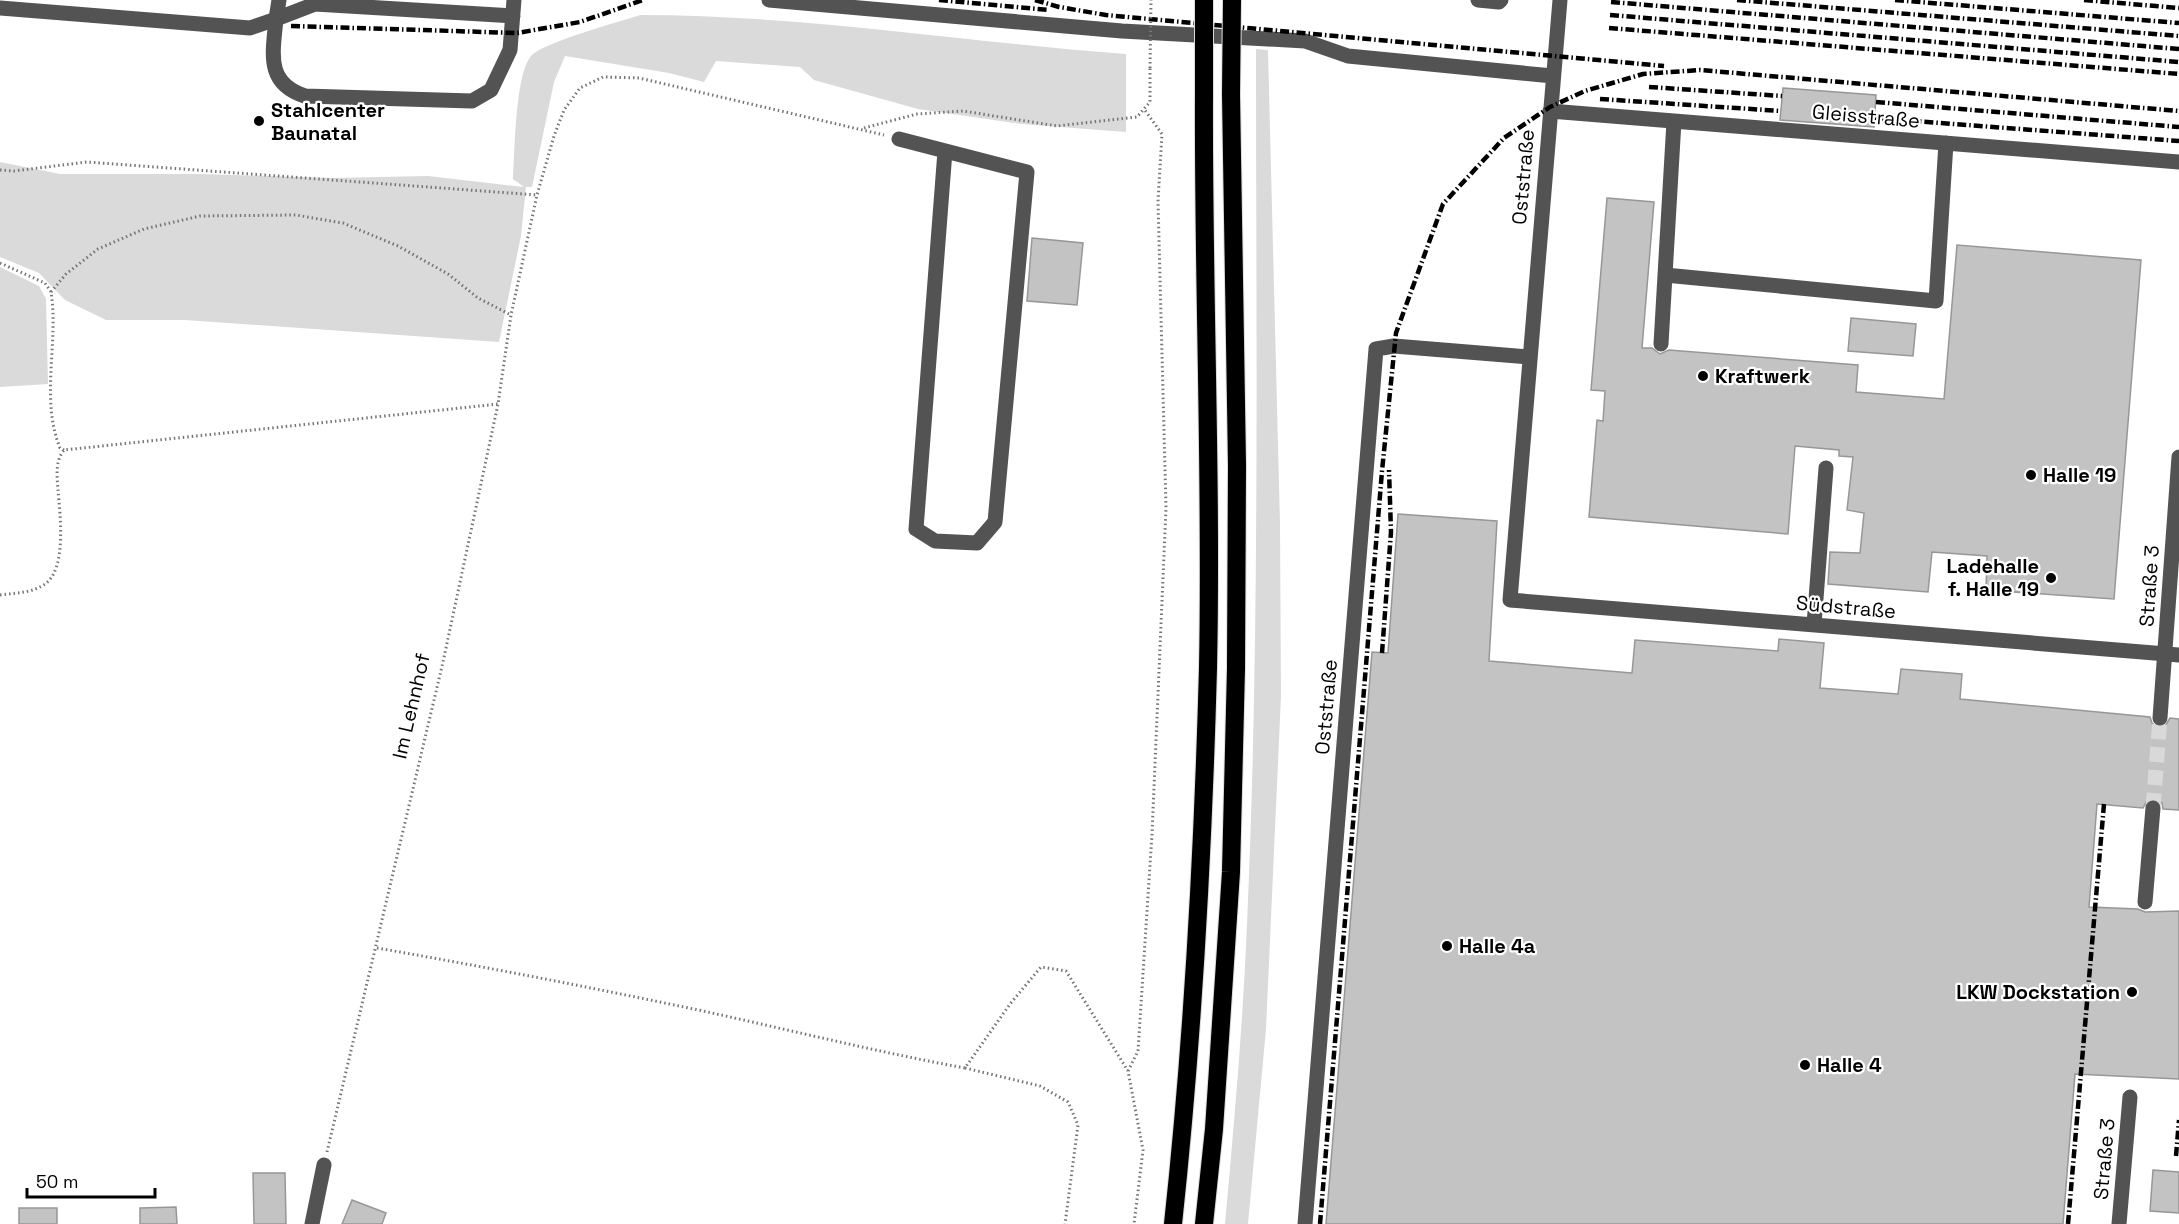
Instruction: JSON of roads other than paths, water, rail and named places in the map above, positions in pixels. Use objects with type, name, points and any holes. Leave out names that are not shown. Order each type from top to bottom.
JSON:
[{"type":"highway","points":[[1173,1224],[1186,1106],[1201,874],[1208,666],[1204,0]]},
{"type":"highway","points":[[1204,1224],[1214,1129],[1231,872],[1235,702],[1238,465],[1231,94],[1232,0]]},
{"type":"street","points":[[279,0],[276,19],[275,70],[281,83],[291,92],[305,96],[472,101],[491,90],[510,50],[514,0]]},
{"type":"street","points":[[769,0],[1122,31],[1305,41],[1348,56],[1553,76]]},
{"type":"street","points":[[1478,0],[1499,2],[1501,0]]},
{"type":"street","name":"Oststraße","points":[[1509,600],[1560,0]]},
{"type":"street","points":[[0,8],[250,28],[315,4],[513,16]]},
{"type":"street","name":"Gleisstraße","points":[[1550,111],[2179,162]]},
{"type":"street","points":[[1661,345],[1674,121]]},
{"type":"street","points":[[899,139],[1027,172],[995,522],[977,543],[935,541],[916,529],[945,151]]},
{"type":"street","points":[[1665,275],[1936,301],[1946,143]]},
{"type":"street","name":"Oststraße","points":[[1305,1224],[1376,349],[1395,346],[1530,357]]},
{"type":"street","name":"Straße 3","points":[[2160,717],[2172,655],[2179,458]]},
{"type":"street","points":[[1814,625],[1826,468]]},
{"type":"street","name":"Südstraße","points":[[1509,600],[2172,655]]},
{"type":"street","points":[[2145,902],[2152,808]]},
{"type":"street","name":"Straße 3","points":[[2119,1224],[2130,1097]]},
{"type":"street","points":[[312,1224],[324,1165]]},
{"type":"tunnel","points":[[2153,808],[2160,718]]},
{"type":"railway","points":[[291,26],[517,33],[580,22],[643,0]]},
{"type":"railway","points":[[939,0],[1049,10]]},
{"type":"railway","points":[[1035,0],[1059,7],[1106,15],[1664,66]]},
{"type":"railway","points":[[1737,0],[2179,36]]},
{"type":"railway","points":[[1895,0],[2179,23]]},
{"type":"railway","points":[[2084,0],[2179,8]]},
{"type":"railway","points":[[1611,2],[2179,49]]},
{"type":"railway","points":[[1610,15],[2179,62]]},
{"type":"railway","points":[[1609,28],[2179,74]]},
{"type":"railway","points":[[1320,1224],[1382,471],[1396,333],[1443,204],[1504,138],[1550,107],[1585,91],[1643,74],[1700,70],[2179,111]]},
{"type":"railway","points":[[1649,87],[1782,96]]},
{"type":"railway","points":[[1600,99],[1781,111]]},
{"type":"railway","points":[[1876,102],[2179,127]]},
{"type":"railway","points":[[1875,118],[2179,141]]},
{"type":"railway","points":[[1382,653],[1391,532],[1389,470]]},
{"type":"railway","points":[[2068,1224],[2104,804]]},
{"type":"railway","points":[[2176,1156],[2179,1120]]},
{"type":"place","name":"Stahlcenter Baunatal","points":[[259,121]]},
{"type":"place","name":"Kraftwerk","points":[[1703,376]]},
{"type":"place","name":"Halle 19","points":[[2031,475]]},
{"type":"place","name":"Ladehalle f. Halle 19","points":[[2051,578]]},
{"type":"place","name":"Halle 4a","points":[[1447,946]]},
{"type":"place","name":"LKW Dockstation","points":[[2132,992]]},
{"type":"place","name":"Halle 4","points":[[1805,1065]]}]
